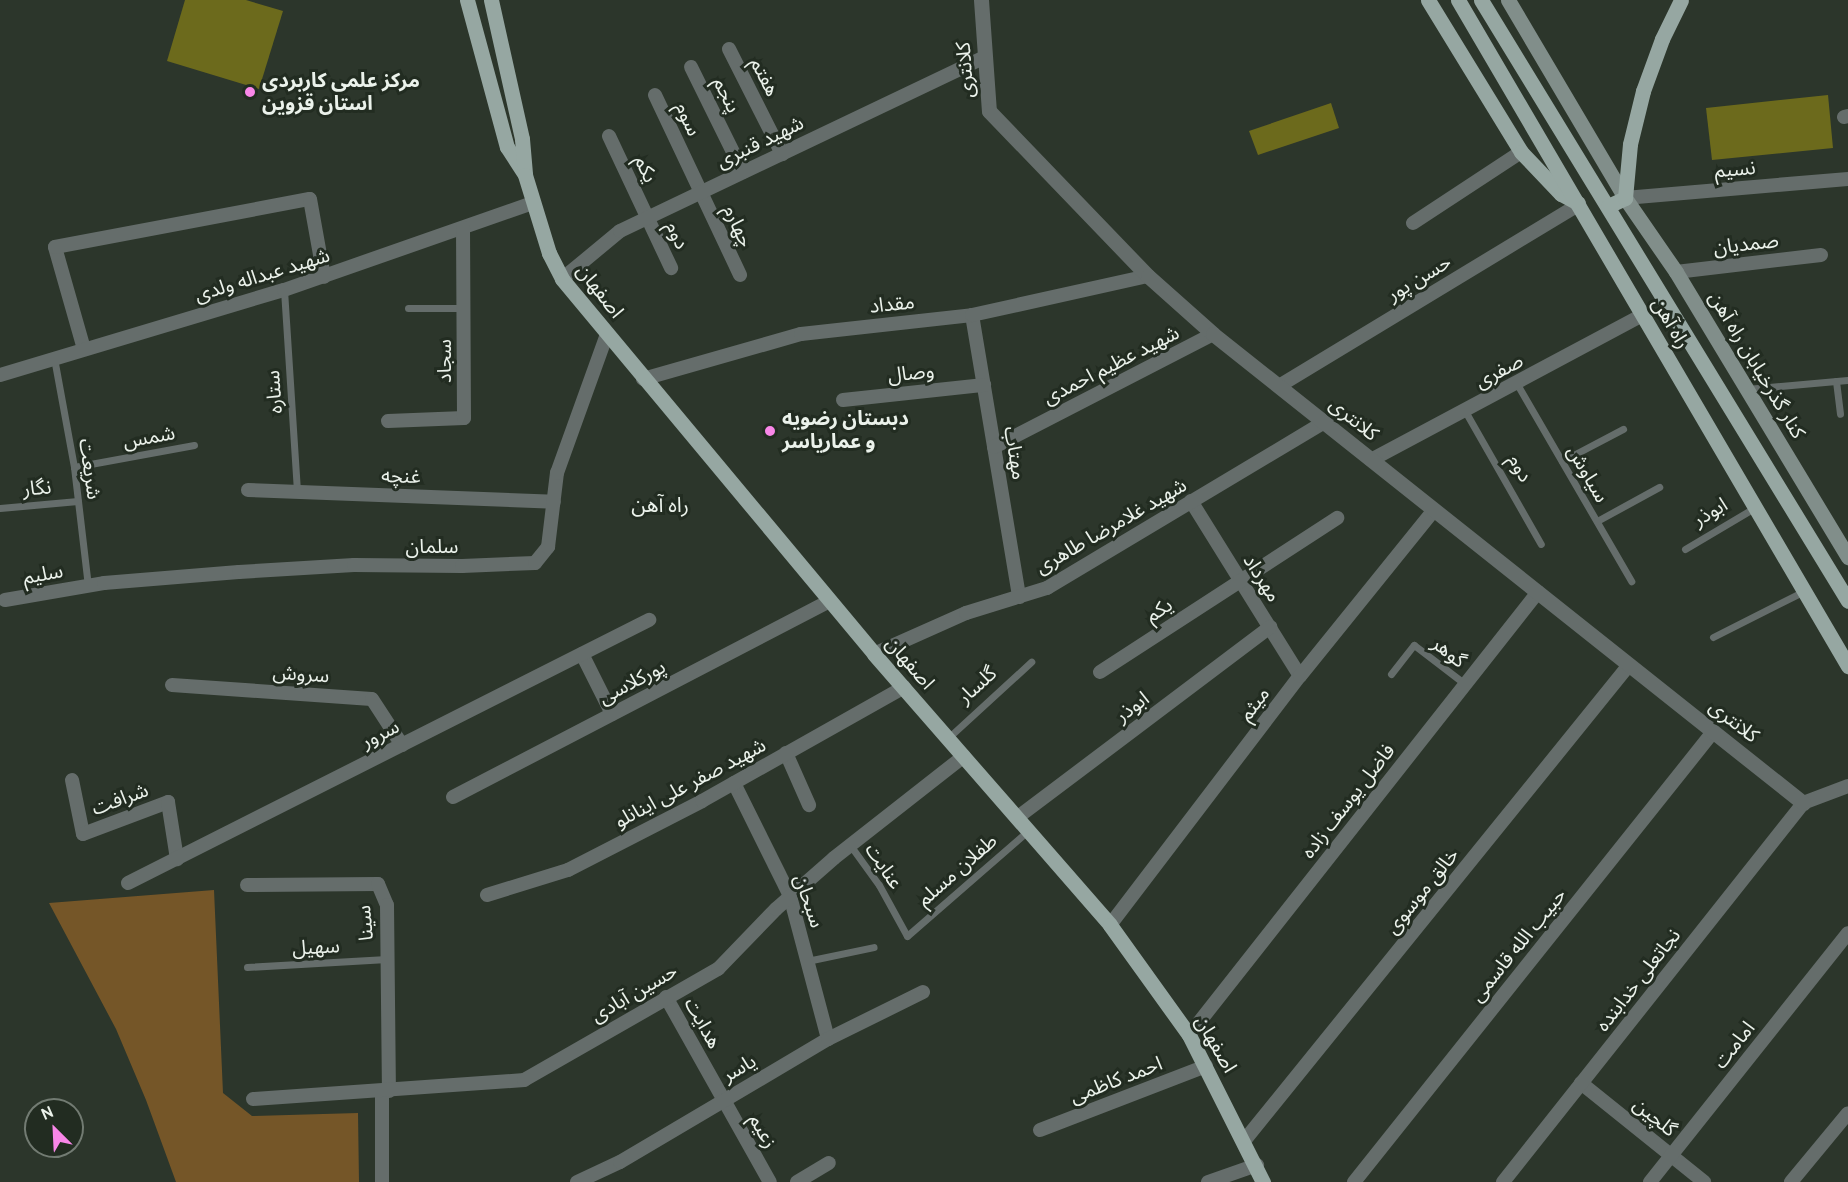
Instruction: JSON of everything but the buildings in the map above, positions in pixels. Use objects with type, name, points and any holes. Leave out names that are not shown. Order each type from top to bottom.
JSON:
[{"type":"main road","name":"اصفهان","points":[[490,0],[522,139],[525,175],[532,203],[549,252],[562,279],[874,654],[1110,925],[1189,1035],[1257,1165],[1263,1182]]},
{"type":"main road","points":[[1428,0],[1521,152],[1561,194],[1579,204]]},
{"type":"main road","name":"راه آهن","points":[[1458,0],[1848,666]]},
{"type":"main road","name":"راه آهن","points":[[1481,0],[1848,602]]},
{"type":"main road","name":"کنار گذرخیابان راه آهن","points":[[1508,0],[1624,198],[1676,272],[1844,542],[1848,557]]},
{"type":"main road","points":[[1608,206],[1624,198],[1630,144],[1643,91],[1662,39],[1682,0]]},
{"type":"main road","name":"اصفهان","points":[[467,2],[507,147],[525,175]]},
{"type":"street","name":"کلانتری","points":[[981,0],[989,111],[1148,276],[1213,334],[1803,803]]},
{"type":"street","name":"هفتم","points":[[729,49],[782,154]]},
{"type":"street","name":"شهید قنبری","points":[[562,279],[620,231],[985,57]]},
{"type":"street","name":"پنجم","points":[[691,67],[743,172]]},
{"type":"street","name":"سوم","points":[[655,94],[701,192]]},
{"type":"street","name":"یکم","points":[[609,136],[647,218]]},
{"type":"street","points":[[1413,223],[1521,152]]},
{"type":"street","name":"نسیم","points":[[1624,198],[1848,179]]},
{"type":"street","name":"چهارم","points":[[701,192],[740,275]]},
{"type":"street","points":[[84,349],[55,247],[310,199],[324,277]]},
{"type":"street","name":"شهید عبداله ولدی","points":[[0,375],[284,290],[532,203]]},
{"type":"street","name":"حسن پور","points":[[1279,386],[1579,204]]},
{"type":"street","name":"دوم","points":[[647,218],[671,268]]},
{"type":"street","name":"سجاد","points":[[388,422],[464,418],[463,228]]},
{"type":"street","name":"صمدیان","points":[[1676,272],[1821,255]]},
{"type":"street","name":"مقداد","points":[[643,379],[801,334],[972,315],[1148,276]]},
{"type":"street","name":"مهتاب","points":[[972,315],[1019,597]]},
{"type":"street","name":"صفری","points":[[1371,460],[1643,315]]},
{"type":"street","name":"سلمان","points":[[88,586],[342,566],[462,566],[536,562],[548,547],[557,473],[607,334]]},
{"type":"street","name":"شهید عظیم احمدی","points":[[994,447],[1213,334]]},
{"type":"street","name":"وصال","points":[[843,400],[984,385]]},
{"type":"street","name":"شهید غلامرضا طاهری","points":[[874,654],[966,613],[1047,588],[1324,422]]},
{"type":"street","name":"غنچه","points":[[248,490],[554,502]]},
{"type":"street","name":"مهرداد","points":[[1191,501],[1300,676]]},
{"type":"street","name":"میثم","points":[[1110,925],[1300,676],[1434,510]]},
{"type":"street","points":[[1240,580],[1337,518]]},
{"type":"street","name":"یکم","points":[[1100,672],[1240,580]]},
{"type":"street","name":"سلیم","points":[[5,600],[88,586]]},
{"type":"street","name":"فاضل یوسف زاده","points":[[1189,1035],[1538,592]]},
{"type":"street","name":"پورکلاسی","points":[[453,797],[830,601]]},
{"type":"street","name":"سرور","points":[[128,884],[649,620]]},
{"type":"street","name":"ابوذر","points":[[1018,817],[1270,627]]},
{"type":"street","points":[[582,654],[612,714]]},
{"type":"street","name":"خالق موسوی","points":[[1244,1141],[1629,665]]},
{"type":"street","name":"سروش","points":[[172,685],[372,699],[402,745]]},
{"type":"street","name":"شهید صفر علی اینانلو","points":[[487,895],[568,870],[734,783],[904,687]]},
{"type":"street","name":"حبیب الله قاسمی","points":[[1354,1182],[1713,732]]},
{"type":"street","points":[[786,753],[809,805]]},
{"type":"street","name":"حسین آبادی","points":[[253,1099],[524,1080],[718,969],[790,896],[850,845],[964,756]]},
{"type":"street","name":"شرافت","points":[[72,780],[83,834],[168,802],[177,859]]},
{"type":"street","name":"سبحان","points":[[734,783],[790,896],[828,1039]]},
{"type":"street","points":[[1803,803],[1848,786]]},
{"type":"street","name":"نجاتعلی خدابنده","points":[[1503,1182],[1803,803]]},
{"type":"street","name":"سینا","points":[[247,885],[378,884],[387,905],[386,1091]]},
{"type":"street","name":"امامت","points":[[1650,1182],[1848,933]]},
{"type":"street","name":"یاسر","points":[[577,1182],[620,1162],[723,1099],[828,1039],[923,992]]},
{"type":"street","name":"هدایت","points":[[666,997],[723,1099]]},
{"type":"street","name":"احمد کاظمی","points":[[1040,1130],[1206,1066]]},
{"type":"street","name":"گلچین","points":[[1581,1083],[1704,1182]]},
{"type":"street","points":[[382,1182],[386,1091]]},
{"type":"street","name":"زعیم","points":[[723,1099],[770,1182]]},
{"type":"street","points":[[1791,1182],[1848,1113]]},
{"type":"street","points":[[797,1182],[829,1164]]},
{"type":"street","points":[[1208,1182],[1257,1165]]},
{"type":"lane","name":"ستاره","points":[[284,290],[297,492]]},
{"type":"lane","points":[[408,308],[463,308]]},
{"type":"lane","name":"شریعت","points":[[54,358],[74,467],[88,586]]},
{"type":"lane","points":[[1747,389],[1848,380]]},
{"type":"lane","points":[[1836,381],[1840,414]]},
{"type":"lane","name":"سیاوش","points":[[1517,384],[1631,581]]},
{"type":"lane","name":"دوم","points":[[1465,411],[1541,544]]},
{"type":"lane","points":[[1562,461],[1623,429]]},
{"type":"lane","name":"شمس","points":[[74,467],[195,445]]},
{"type":"lane","points":[[1596,521],[1659,487]]},
{"type":"lane","name":"نگار","points":[[0,508],[78,501]]},
{"type":"lane","name":"ابوذر","points":[[1685,549],[1754,508]]},
{"type":"lane","points":[[1713,637],[1804,591]]},
{"type":"lane","name":"گوهر","points":[[1391,674],[1414,645],[1465,684]]},
{"type":"lane","name":"گلسار","points":[[948,738],[1031,662]]},
{"type":"lane","name":"طفلان مسلم","points":[[907,936],[1029,830]]},
{"type":"lane","name":"عنایت","points":[[850,845],[879,885],[907,936]]},
{"type":"lane","points":[[807,961],[874,947]]},
{"type":"lane","name":"سهیل","points":[[247,967],[387,959]]},
{"type":"shaded area","points":[[214,890],[223,1093],[252,1116],[358,1113],[359,1182],[176,1182],[146,1100],[116,1029],[49,903]]},
{"type":"place","name":"مرکز علمی کاربردی استان قزوین","points":[[250,92]]},
{"type":"place","name":"دبستان رضویه و عماریاسر","points":[[770,431]]},
{"type":"district","name":"راه آهن","points":[[660,505]]}]
